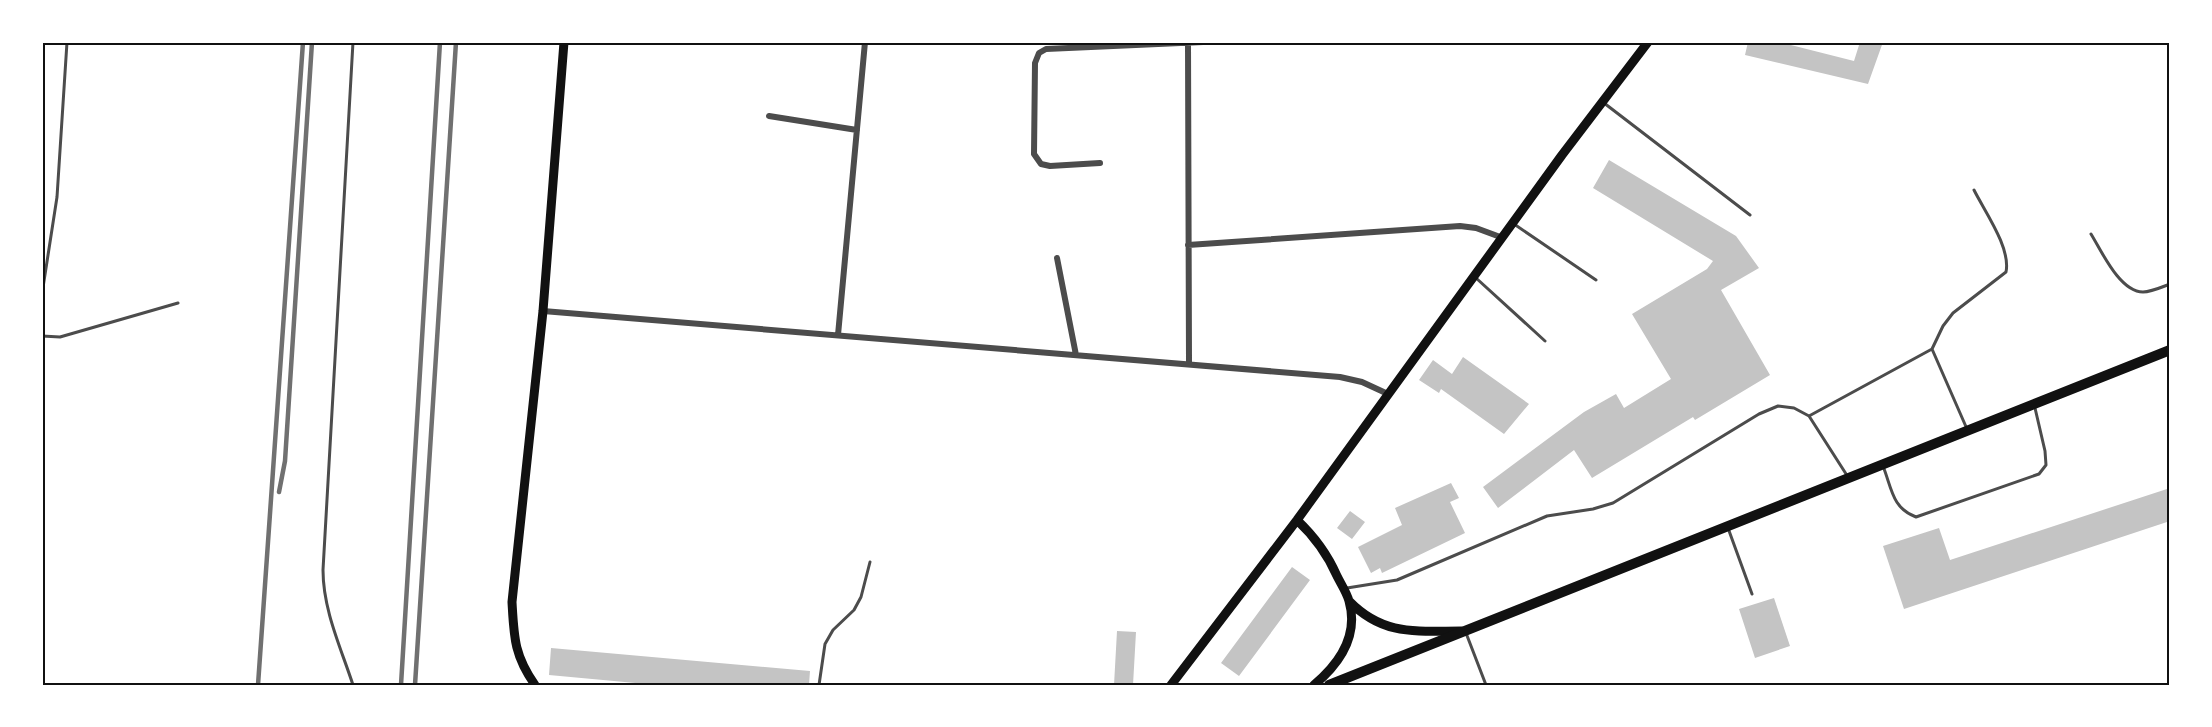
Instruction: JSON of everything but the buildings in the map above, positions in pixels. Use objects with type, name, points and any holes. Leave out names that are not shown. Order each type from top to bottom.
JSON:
[{"type":"main road","points":[[535,685],[522,666],[514,638],[512,602],[543,311],[564,42]]},
{"type":"main road","points":[[1171,685],[1297,520],[1648,42]]},
{"type":"main road","points":[[1329,685],[1358,676],[1465,631],[2170,350]]},
{"type":"main road","points":[[1297,520],[1316,538],[1349,601],[1363,615],[1384,626],[1405,630],[1465,631]]},
{"type":"main road","points":[[1314,685],[1329,672],[1346,647],[1352,623],[1349,601]]},
{"type":"street","points":[[838,335],[865,42]]},
{"type":"street","points":[[1100,163],[1050,166],[1041,164],[1034,154],[1035,63],[1038,53],[1046,49],[1203,42]]},
{"type":"street","points":[[1188,43],[1189,364]]},
{"type":"street","points":[[769,116],[857,130]]},
{"type":"street","points":[[1188,244],[1460,226],[1476,228],[1503,238]]},
{"type":"street","points":[[1057,258],[1076,355]]},
{"type":"street","points":[[543,311],[1340,377],[1362,382],[1388,394]]},
{"type":"lane","points":[[42,294],[57,197],[67,42]]},
{"type":"lane","points":[[353,42],[323,570],[323,587],[327,606],[353,685]]},
{"type":"lane","points":[[1603,102],[1750,215]]},
{"type":"lane","points":[[1809,416],[1932,349],[1943,326],[1953,314],[2006,272],[2008,261],[2002,245],[1974,190]]},
{"type":"lane","points":[[1514,224],[1596,280]]},
{"type":"lane","points":[[2091,234],[2117,276],[2130,289],[2143,292],[2170,284]]},
{"type":"lane","points":[[1474,277],[1545,341]]},
{"type":"lane","points":[[42,336],[60,337],[178,303]]},
{"type":"lane","points":[[1932,349],[1968,431]]},
{"type":"lane","points":[[1883,465],[1898,507],[1916,517],[2039,474],[2046,465],[2034,404]]},
{"type":"lane","points":[[1343,589],[1397,580],[1547,516],[1593,509],[1613,503],[1759,414],[1778,406],[1794,408],[1809,416],[1849,478]]},
{"type":"lane","points":[[1728,526],[1752,594]]},
{"type":"lane","points":[[819,685],[825,645],[833,630],[854,610],[861,597],[870,562]]},
{"type":"lane","points":[[1465,631],[1486,685]]},
{"type":"railway","points":[[258,685],[303,42]]},
{"type":"railway","points":[[279,492],[285,461],[312,42]]},
{"type":"railway","points":[[401,685],[440,42]]},
{"type":"railway","points":[[415,685],[456,42]]}]
